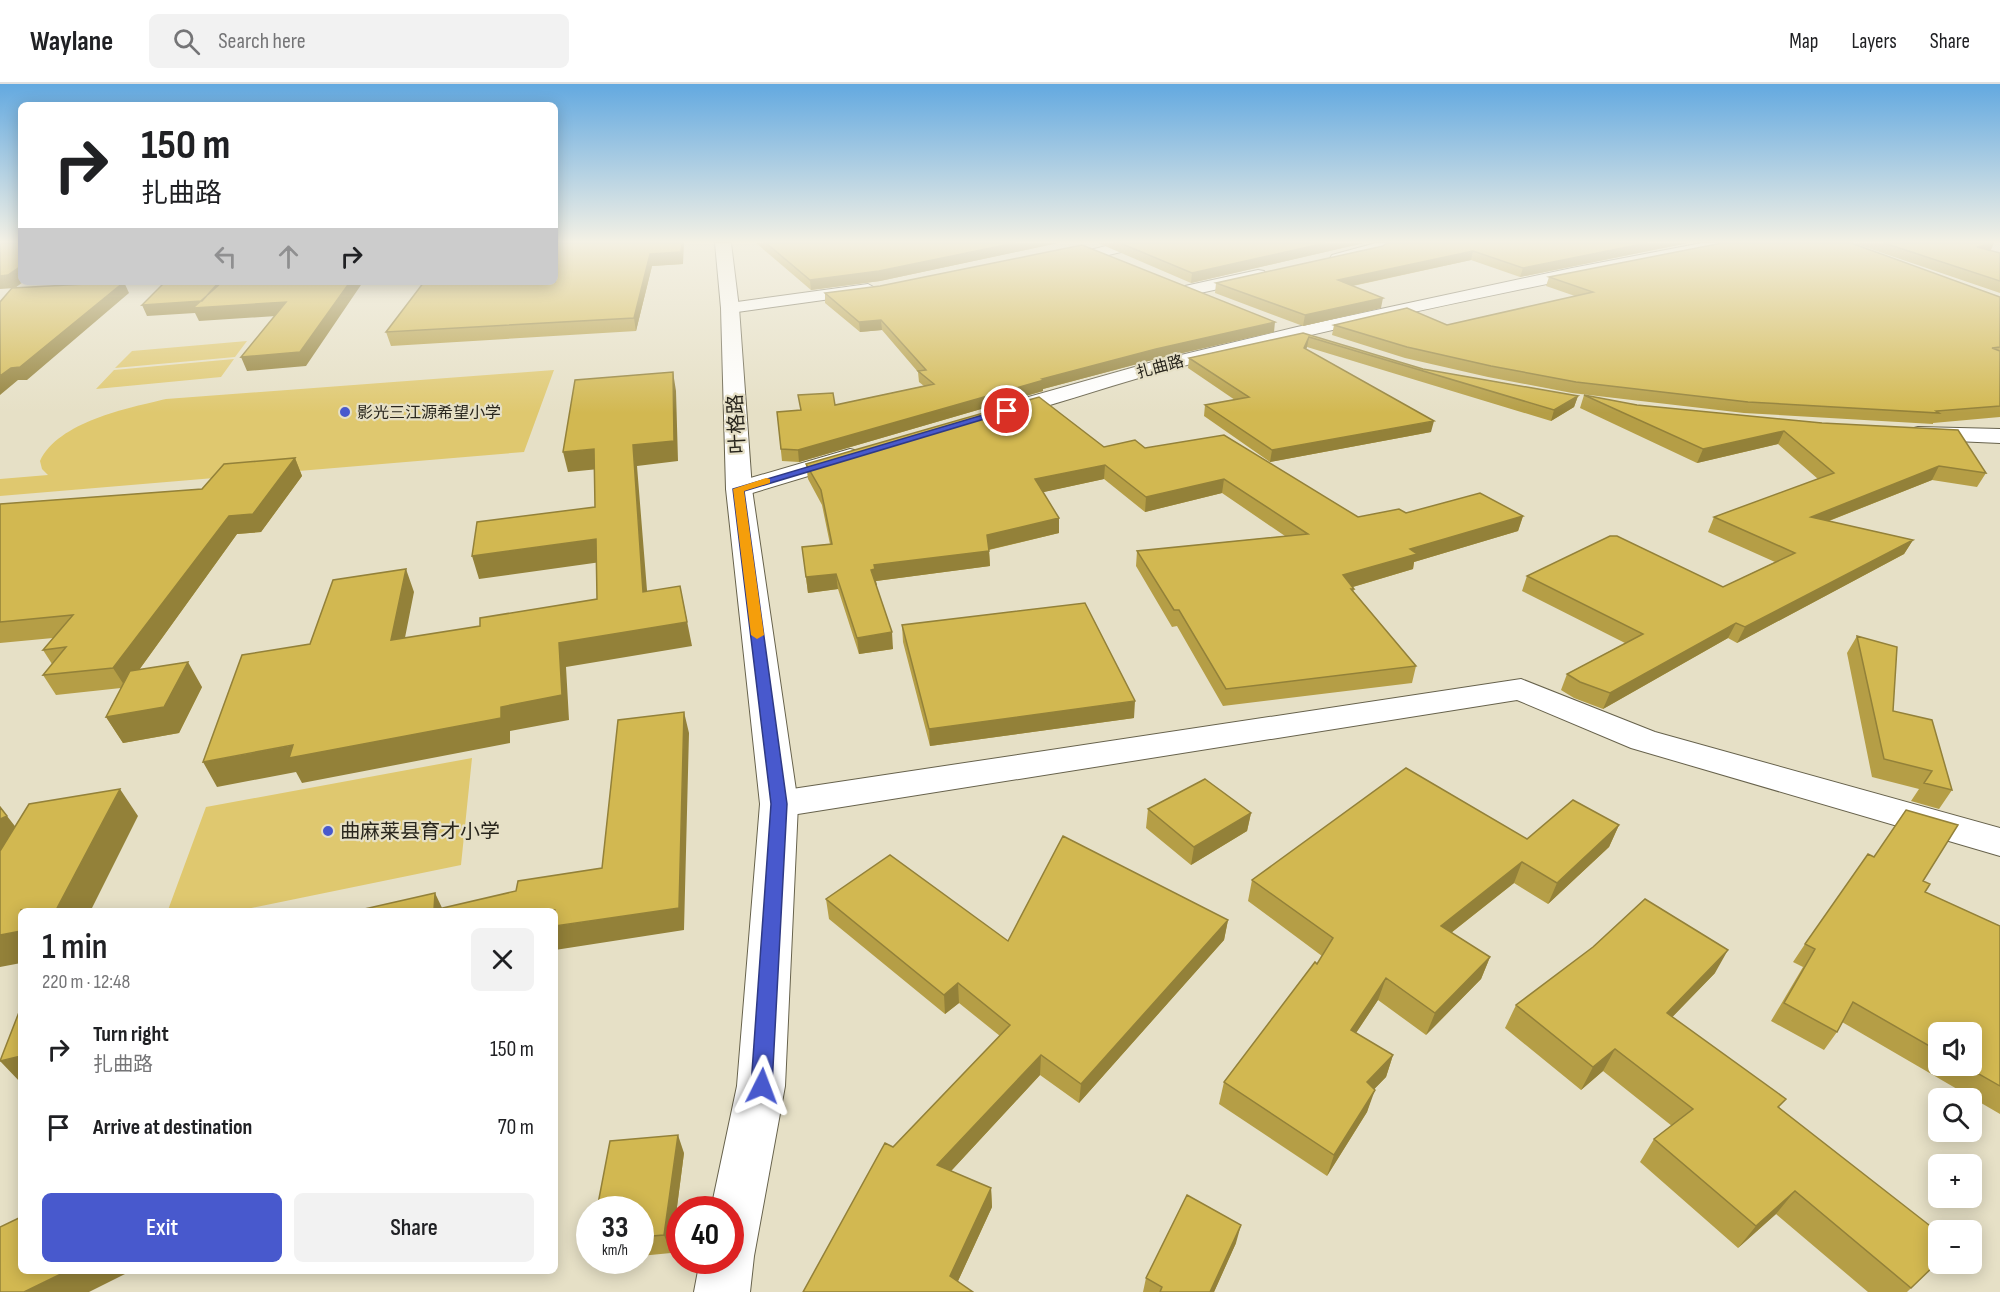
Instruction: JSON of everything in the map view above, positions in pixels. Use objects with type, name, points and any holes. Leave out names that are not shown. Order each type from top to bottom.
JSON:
[{"type":"street","name":"叶格路","points":[[729,299],[739,489],[779,804],[762,1086],[740,1196]]},
{"type":"street","points":[[730,308],[795,299]]},
{"type":"street","points":[[1214,299],[1223,303]]},
{"type":"street","name":"扎曲路","points":[[980,418],[1163,365],[1297,333],[1455,299]]},
{"type":"street","points":[[1265,320],[1297,333],[1342,346]]},
{"type":"street","points":[[1898,434],[2000,436]]},
{"type":"street","points":[[739,489],[865,452]]},
{"type":"street","points":[[779,804],[1521,689],[1643,740],[2000,842]]},
{"type":"street","points":[[722,1292],[725,1274]]},
{"type":"shaded area","points":[[247,341],[235,357],[115,368],[132,351]]},
{"type":"shaded area","points":[[234,359],[221,377],[96,389],[114,370]]},
{"type":"shaded area","points":[[554,370],[524,452],[0,496],[0,479],[48,475],[42,469],[40,461],[49,448],[62,436],[114,412],[166,399]]},
{"type":"shaded area","points":[[472,758],[461,865],[252,908],[169,908],[206,807]]},
{"type":"building","points":[[2,299],[103,299],[20,367],[11,368],[0,376],[0,302]]},
{"type":"building","points":[[148,299],[203,299],[202,301],[142,305]]},
{"type":"building","points":[[203,299],[338,299],[300,352],[241,357],[286,302],[193,308]]},
{"type":"building","points":[[411,299],[639,299],[634,318],[386,332]]},
{"type":"building","points":[[832,299],[1218,299],[1275,322],[1156,349],[1042,379],[1044,380],[798,450],[781,449],[777,412],[801,410],[798,395],[833,393],[835,405],[934,384],[918,371],[926,370],[881,320],[859,322]]},
{"type":"building","points":[[1262,299],[1377,299],[1305,315]]},
{"type":"building","points":[[1560,299],[2000,299],[2000,347],[1992,348],[2000,351],[2000,406],[1936,411],[1939,413],[1748,402],[1576,382],[1407,347],[1334,325],[1407,308],[1447,325]]},
{"type":"building","points":[[1303,333],[1423,369],[1578,396],[1554,410],[1309,337],[1304,348],[1434,421],[1272,450],[1205,405],[1249,397],[1189,358]]},
{"type":"building","points":[[673,372],[674,441],[633,445],[643,592],[680,586],[687,622],[559,643],[562,695],[501,707],[501,718],[289,758],[293,745],[203,762],[242,655],[310,644],[333,580],[406,569],[391,640],[480,626],[480,618],[597,599],[596,539],[472,556],[477,522],[595,507],[594,449],[563,452],[575,380]]},
{"type":"building","points":[[1584,395],[1637,405],[1822,423],[1958,430],[1986,473],[1939,466],[1811,517],[1913,540],[1745,627],[1736,623],[1610,693],[1580,682],[1567,674],[1643,634],[1527,576],[1610,536],[1617,536],[1723,587],[1795,553],[1714,517],[1834,473],[1784,431],[1703,449]]},
{"type":"building","points":[[1039,397],[1104,447],[1135,440],[1145,448],[1224,435],[1358,517],[1399,509],[1406,513],[1480,493],[1523,516],[1410,549],[1417,554],[1343,575],[1354,589],[1351,589],[1416,666],[1226,689],[1179,610],[1174,610],[1137,551],[1308,534],[1224,479],[1146,497],[1105,465],[1035,479],[1059,518],[987,535],[989,551],[874,565],[875,569],[871,570],[892,632],[857,638],[836,574],[806,577],[802,547],[832,544],[821,490],[806,464]]},
{"type":"building","points":[[295,458],[253,514],[229,516],[113,668],[43,675],[66,647],[43,650],[73,615],[0,622],[0,504],[202,489],[224,464]]},
{"type":"building","points":[[1085,603],[1135,701],[929,729],[902,625]]},
{"type":"building","points":[[1857,636],[1897,647],[1893,711],[1932,720],[1952,790],[1924,783],[1932,771],[1884,759]]},
{"type":"building","points":[[188,662],[164,707],[106,717],[130,671]]},
{"type":"building","points":[[684,712],[679,908],[558,926],[558,908],[443,908],[516,891],[518,881],[602,868],[618,720]]},
{"type":"building","points":[[1406,768],[1527,839],[1573,800],[1619,825],[1557,883],[1522,862],[1441,926],[1490,957],[1435,1013],[1386,978],[1351,1030],[1393,1055],[1367,1082],[1375,1090],[1334,1155],[1224,1082],[1315,962],[1317,964],[1333,938],[1252,880]]},
{"type":"building","points":[[1205,779],[1251,813],[1194,847],[1148,809]]},
{"type":"building","points":[[120,789],[57,908],[18,908],[18,932],[0,935],[0,851],[29,804]]},
{"type":"building","points":[[0,807],[7,816],[0,819]]},
{"type":"building","points":[[1906,810],[1958,825],[1923,881],[1930,884],[1925,892],[2000,926],[2000,1086],[1982,1076],[1982,1022],[1928,1022],[1928,1045],[1853,1002],[1837,1032],[1784,1003],[1815,949],[1805,944],[1868,854],[1874,857]]},
{"type":"building","points":[[1063,836],[1228,920],[1081,1084],[1041,1055],[937,1165],[991,1188],[950,1276],[973,1292],[803,1292],[885,1143],[893,1147],[1010,1025],[958,983],[944,995],[826,899],[890,855],[1008,941]]},
{"type":"building","points":[[435,893],[434,908],[369,908]]},
{"type":"building","points":[[1645,899],[1728,950],[1667,1013],[1786,1099],[1778,1107],[1928,1224],[1928,1272],[1911,1288],[1795,1191],[1756,1226],[1654,1139],[1693,1109],[1615,1049],[1593,1067],[1516,1005],[1593,947]]},
{"type":"building","points":[[18,1015],[18,1057],[0,1061]]},
{"type":"building","points":[[678,1135],[669,1196],[666,1196],[664,1235],[654,1236],[654,1196],[599,1196],[610,1141]]},
{"type":"building","points":[[1187,1195],[1241,1225],[1210,1292],[1160,1292],[1162,1287],[1146,1278]]},
{"type":"building","points":[[18,1218],[18,1274],[61,1274],[24,1292],[0,1292],[0,1227]]},
{"type":"slow traffic","points":[[757,635],[739,489],[766,481]]},
{"type":"place","name":"影光三江源希望小学","points":[[345,412]]},
{"type":"place","name":"曲麻莱县育才小学","points":[[328,831]]},
{"type":"route","points":[[762,1086],[779,804],[739,489],[1007,411]]}]
